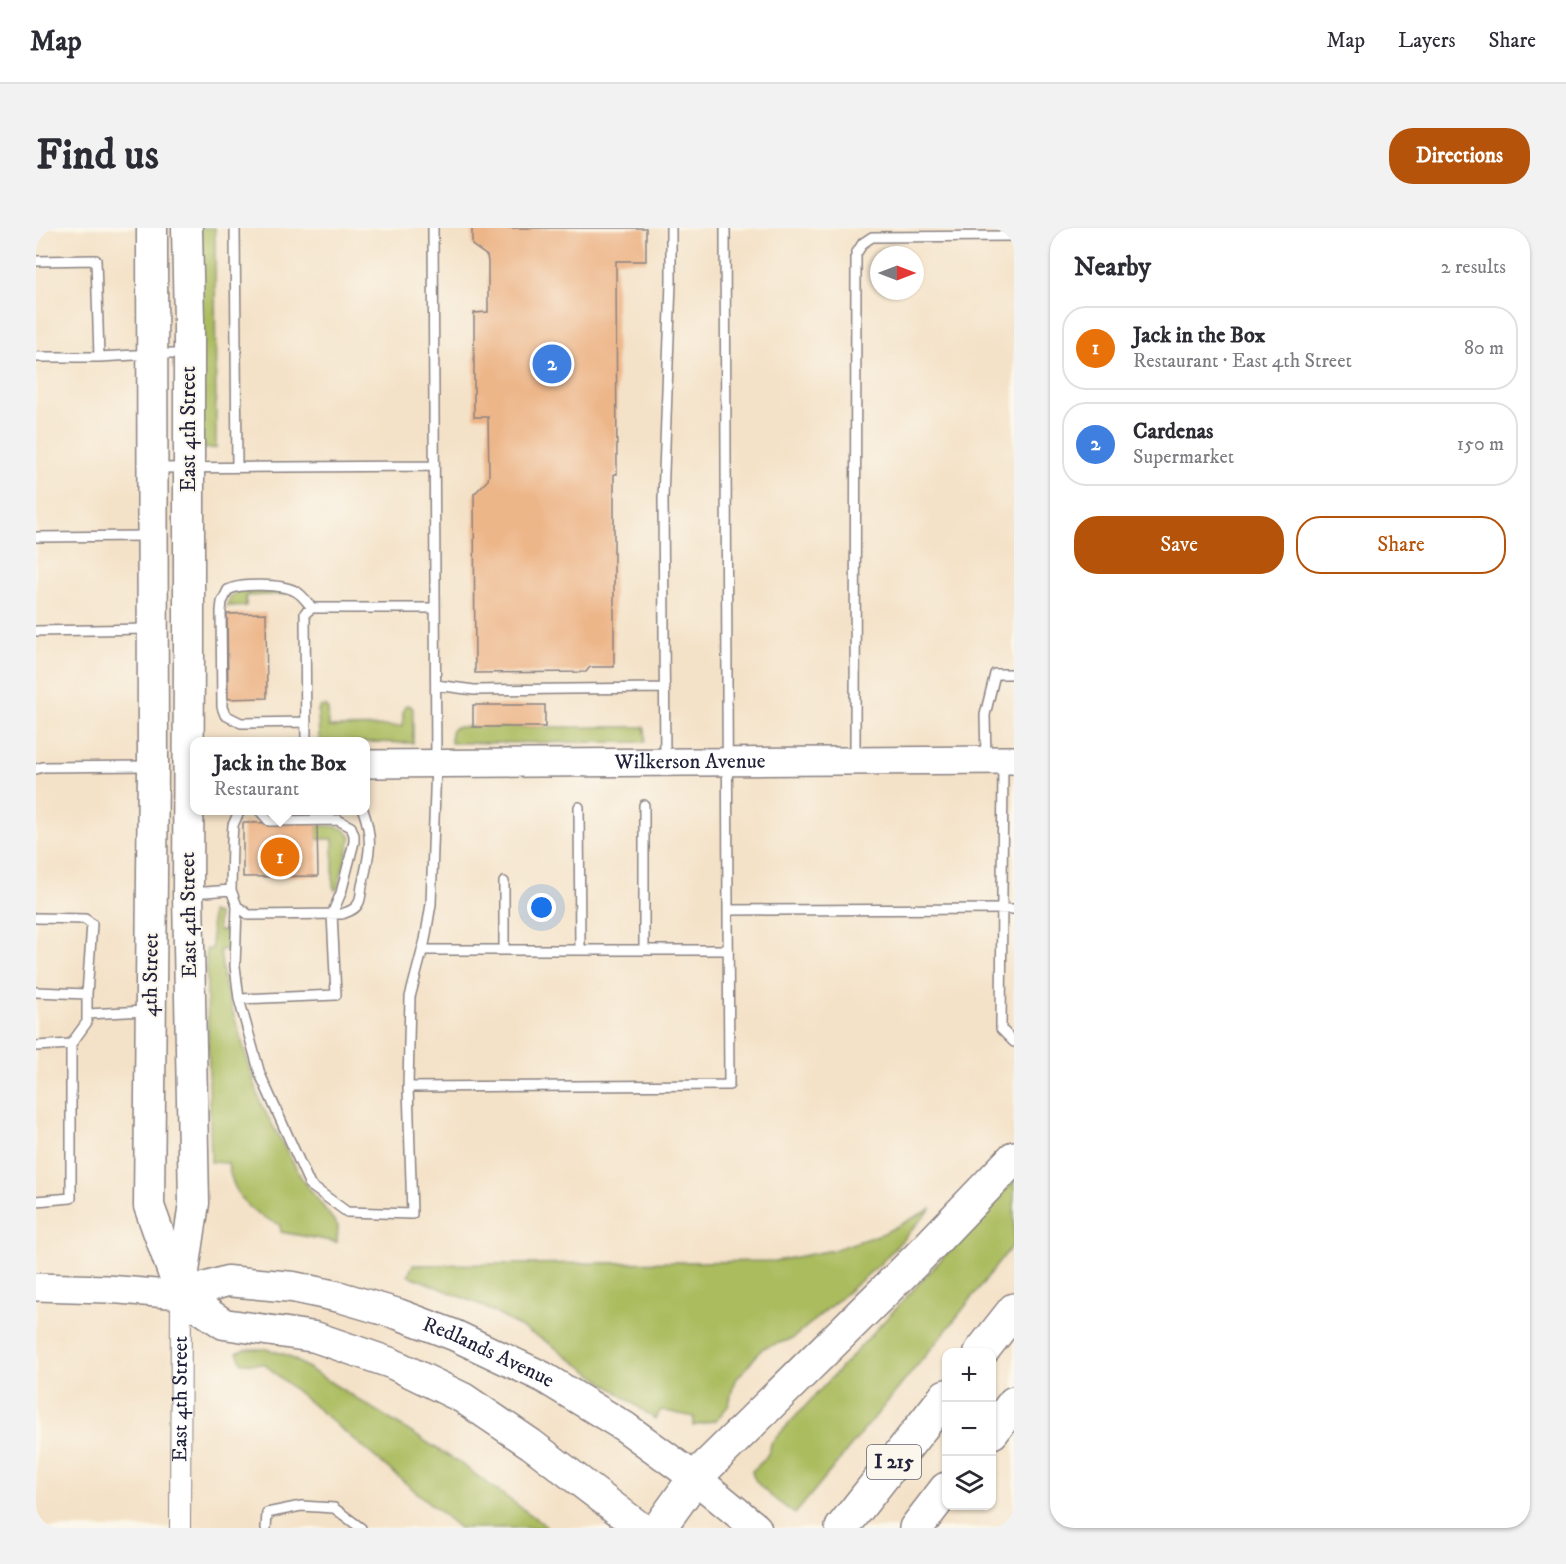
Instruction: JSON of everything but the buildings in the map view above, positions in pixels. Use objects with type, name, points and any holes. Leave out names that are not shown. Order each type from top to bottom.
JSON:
[{"type":"highway","points":[[659,1528],[706,1488],[918,1258],[1014,1158]]},
{"type":"highway","points":[[985,1348],[1014,1310]]},
{"type":"highway","name":"I 215","points":[[842,1528],[942,1401]]},
{"type":"highway","points":[[996,1427],[1014,1403]]},
{"type":"highway","name":"I 215","points":[[916,1528],[942,1494]]},
{"type":"main road","name":"East 4th Street","points":[[152,228],[153,640]]},
{"type":"main road","name":"East 4th Street","points":[[187,228],[192,737]]},
{"type":"main road","name":"4th Street","points":[[153,640],[149,1206],[181,1295]]},
{"type":"main road","name":"Wilkerson Avenue","points":[[370,764],[1001,760]]},
{"type":"main road","points":[[153,766],[190,765]]},
{"type":"main road","name":"East 4th Street","points":[[181,1295],[194,1203],[188,894],[190,815]]},
{"type":"main road","name":"Redlands Avenue","points":[[36,1287],[107,1289],[181,1295],[227,1281],[293,1287],[398,1314],[454,1335],[543,1377],[625,1427],[756,1528]]},
{"type":"main road","name":"Redlands Avenue","points":[[181,1295],[224,1324],[315,1337],[391,1363],[463,1398],[531,1444],[641,1528]]},
{"type":"street","name":"East 4th Street","points":[[180,1528],[181,1295]]},
{"type":"lane","points":[[235,228],[237,467]]},
{"type":"lane","points":[[237,815],[231,840],[231,890],[237,906],[235,966],[238,999],[260,1074],[310,1185],[347,1212],[412,1214],[408,1087],[410,997],[432,904],[436,764],[433,228]]},
{"type":"lane","points":[[665,762],[663,499],[671,282],[670,228]]},
{"type":"lane","points":[[408,1087],[729,1085],[725,228]]},
{"type":"lane","points":[[855,761],[856,254],[863,243],[872,237],[1014,236]]},
{"type":"lane","points":[[36,261],[96,260],[99,357]]},
{"type":"lane","points":[[36,357],[189,354]]},
{"type":"lane","points":[[153,468],[434,466]]},
{"type":"lane","points":[[36,537],[153,536]]},
{"type":"lane","points":[[306,722],[241,723],[225,715],[222,707],[221,611],[222,602],[228,590],[241,586],[287,587],[297,592],[312,608]]},
{"type":"lane","points":[[306,737],[305,613],[312,608],[435,608]]},
{"type":"lane","points":[[36,631],[153,640]]},
{"type":"lane","points":[[1014,674],[995,674],[985,715],[1001,760],[1001,1029],[1014,1042]]},
{"type":"lane","points":[[436,685],[474,690],[665,688]]},
{"type":"lane","points":[[36,769],[43,767],[153,766]]},
{"type":"lane","points":[[644,805],[644,950]]},
{"type":"lane","points":[[579,807],[580,950]]},
{"type":"lane","points":[[238,999],[336,995],[332,914],[341,893],[354,842],[351,827],[338,820],[269,821],[264,815]]},
{"type":"lane","points":[[237,906],[249,915],[342,914],[350,911],[358,905],[368,860],[370,839],[365,815]]},
{"type":"lane","points":[[504,882],[504,950]]},
{"type":"lane","points":[[188,894],[231,890]]},
{"type":"lane","points":[[728,910],[1014,909]]},
{"type":"lane","points":[[36,918],[85,919],[92,924],[87,1022],[70,1044],[71,1198],[36,1201]]},
{"type":"lane","points":[[422,950],[727,950]]},
{"type":"lane","points":[[36,992],[87,994]]},
{"type":"lane","points":[[87,1014],[151,1010]]},
{"type":"lane","points":[[36,1046],[70,1044]]},
{"type":"lane","points":[[266,1528],[267,1513],[300,1506],[334,1508],[361,1528]]},
{"type":"green space","points":[[199,228],[215,228],[216,448],[200,449]]},
{"type":"green space","points":[[242,591],[282,591],[285,594],[246,596],[246,606],[227,606],[232,596]]},
{"type":"green space","points":[[406,705],[413,709],[413,743],[370,742],[370,737],[319,737],[318,711],[320,707],[325,706],[328,709],[329,727],[403,726],[403,710]]},
{"type":"green space","points":[[456,727],[644,727],[646,736],[645,742],[451,743],[451,731]]},
{"type":"green space","points":[[317,826],[342,828],[351,839],[335,890],[333,886],[333,839],[317,839]]},
{"type":"green space","points":[[211,912],[218,914],[218,931],[231,933],[230,949],[220,950],[224,983],[261,1104],[302,1179],[338,1226],[337,1242],[281,1232],[280,1225],[260,1215],[244,1202],[234,1185],[228,1163],[211,1162],[206,949],[212,949]]},
{"type":"green space","points":[[1014,1181],[1014,1243],[953,1322],[795,1514],[757,1483],[752,1471],[767,1455],[771,1443]]},
{"type":"green space","points":[[932,1208],[879,1265],[792,1339],[763,1348],[734,1382],[729,1405],[716,1420],[693,1426],[694,1417],[661,1410],[655,1419],[547,1342],[481,1305],[408,1275],[413,1265],[775,1261],[833,1250],[884,1233]]},
{"type":"green space","points":[[266,1349],[287,1355],[457,1461],[546,1528],[459,1528],[264,1364],[242,1363],[237,1352]]},
{"type":"place","name":"Cardenas","points":[[552,364]]},
{"type":"place","name":"Jack in the Box","points":[[280,857]]}]
